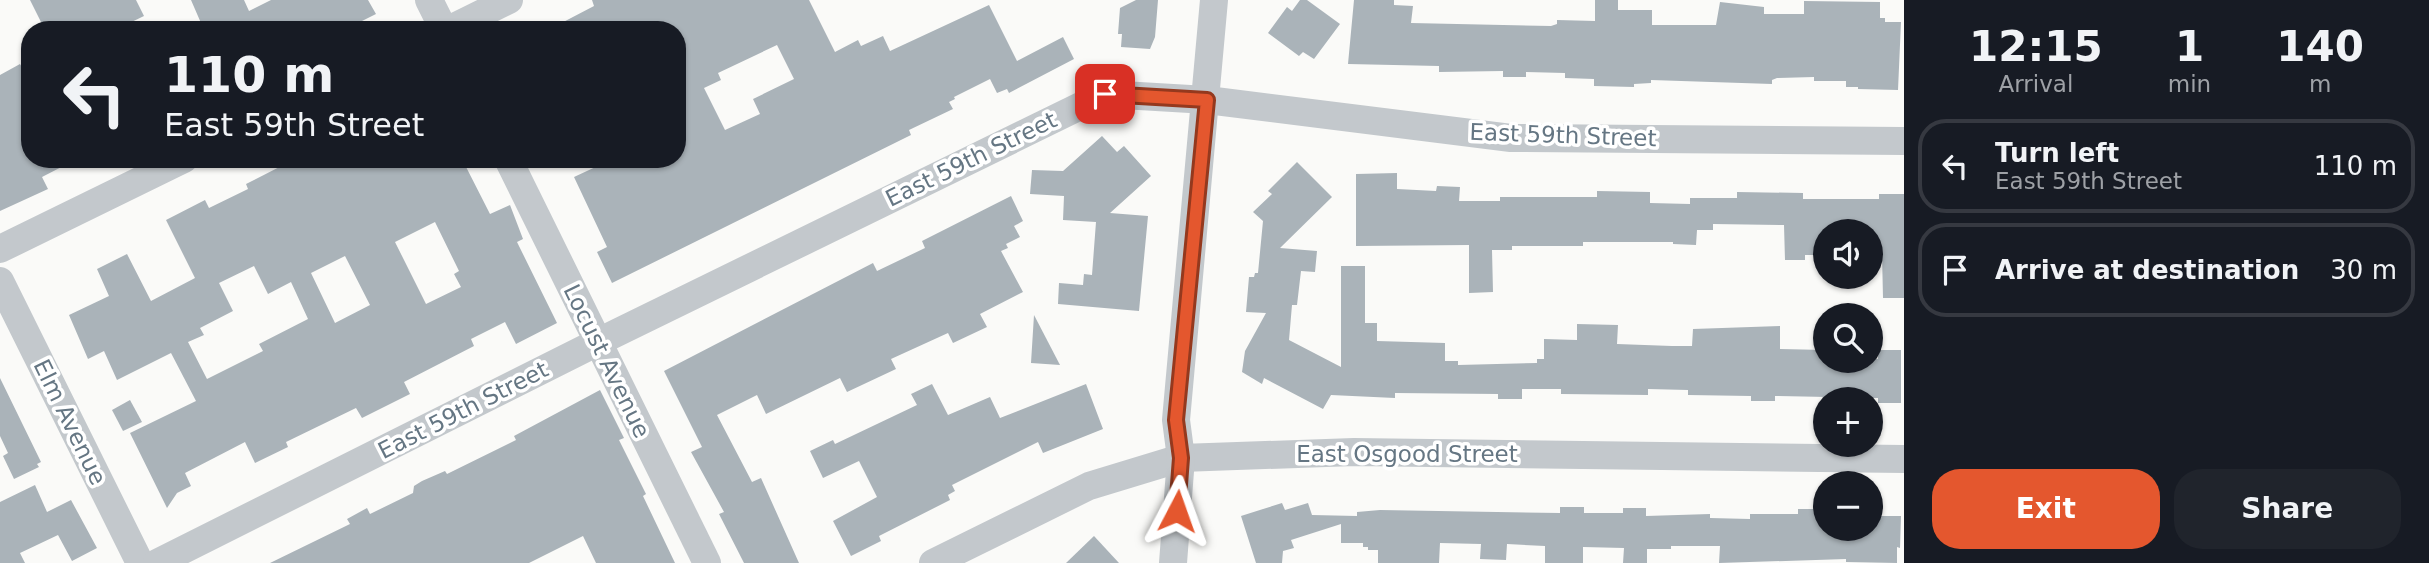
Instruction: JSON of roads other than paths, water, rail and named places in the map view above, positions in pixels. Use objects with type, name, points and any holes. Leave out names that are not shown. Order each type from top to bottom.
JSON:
[{"type":"street","points":[[429,0],[441,21]]},
{"type":"street","points":[[465,21],[509,0]]},
{"type":"street","points":[[1173,563],[1181,458],[1176,420],[1214,0]]},
{"type":"street","name":"East 59th Street","points":[[157,563],[598,342],[1105,94],[1207,100],[1511,138],[1904,141]]},
{"type":"street","points":[[0,249],[166,168]]},
{"type":"street","name":"Locust Avenue","points":[[512,168],[707,563]]},
{"type":"street","name":"Elm Avenue","points":[[0,281],[140,563]]},
{"type":"street","name":"East Osgood Street","points":[[933,563],[1088,485],[1181,458],[1368,452],[1904,459]]}]
